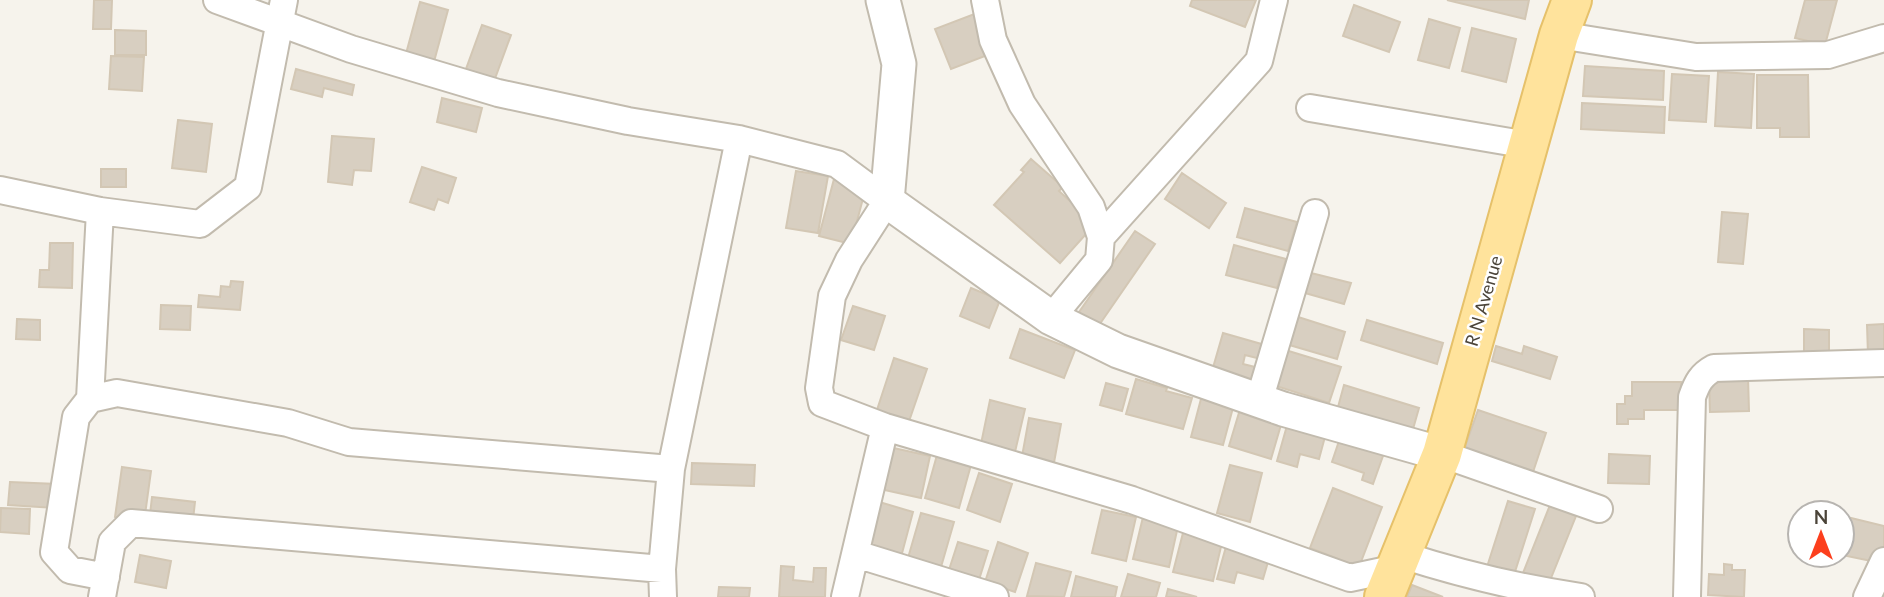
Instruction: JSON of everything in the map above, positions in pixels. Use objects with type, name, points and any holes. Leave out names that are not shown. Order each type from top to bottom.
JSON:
[{"type":"main road","name":"R N Avenue","points":[[1394,573],[1442,454],[1565,17]]},
{"type":"street","points":[[217,0],[281,11],[351,48],[498,93],[628,121],[739,139],[837,164],[1051,318],[1118,351],[1259,401],[1442,454],[1599,509]]},
{"type":"street","points":[[883,0],[899,64],[887,201],[849,260],[832,296],[819,387],[822,403],[885,427],[1132,500],[1350,578],[1394,573],[1461,574],[1581,597]]},
{"type":"street","points":[[985,0],[993,40],[1023,104],[1091,207],[1101,237],[1099,260],[1051,318]]},
{"type":"street","points":[[1101,237],[1259,61],[1274,0]]},
{"type":"street","points":[[0,190],[100,211],[200,224],[248,187],[281,11]]},
{"type":"street","points":[[1565,17],[1696,57],[1828,55],[1884,38]]},
{"type":"street","points":[[1310,108],[1528,145]]},
{"type":"street","points":[[663,597],[662,569],[671,469],[739,139]]},
{"type":"street","points":[[100,211],[90,399],[76,416],[54,552],[70,570],[104,587],[112,542],[131,523],[662,569]]},
{"type":"street","points":[[1259,401],[1315,213]]},
{"type":"street","points":[[1687,597],[1692,397],[1696,383],[1714,368],[1884,363]]},
{"type":"street","points":[[90,399],[117,393],[288,423],[349,442],[671,469]]},
{"type":"street","points":[[845,597],[885,427]]},
{"type":"street","points":[[856,554],[995,597]]},
{"type":"street","points":[[1867,597],[1884,561]]},
{"type":"building","points":[[94,0],[112,0],[111,29],[93,29]]},
{"type":"building","points":[[1192,0],[1256,0],[1245,27],[1190,6]]},
{"type":"building","points":[[1447,0],[1529,0],[1525,19]]},
{"type":"building","points":[[1805,0],[1837,0],[1825,45],[1795,38]]},
{"type":"building","points":[[420,2],[448,10],[432,69],[404,61]]},
{"type":"building","points":[[1354,5],[1400,22],[1389,52],[1343,36]]},
{"type":"building","points":[[977,13],[993,53],[951,69],[935,29]]},
{"type":"building","points":[[1429,19],[1460,28],[1449,68],[1418,60]]},
{"type":"building","points":[[482,25],[511,35],[493,84],[466,69]]},
{"type":"building","points":[[1472,28],[1516,39],[1506,82],[1462,71]]},
{"type":"building","points":[[115,30],[146,31],[146,55],[115,55]]},
{"type":"building","points":[[111,56],[144,57],[142,91],[109,89]]},
{"type":"building","points":[[1585,66],[1664,71],[1663,100],[1583,96]]},
{"type":"building","points":[[296,69],[354,85],[352,95],[324,88],[322,97],[291,89]]},
{"type":"building","points":[[1718,72],[1754,74],[1751,128],[1715,126]]},
{"type":"building","points":[[1672,74],[1709,76],[1706,122],[1669,120]]},
{"type":"building","points":[[1757,75],[1808,75],[1809,137],[1780,137],[1780,128],[1757,128]]},
{"type":"building","points":[[442,98],[482,108],[476,132],[437,122]]},
{"type":"building","points":[[1582,103],[1665,107],[1664,133],[1581,129]]},
{"type":"building","points":[[178,120],[212,124],[206,172],[172,168]]},
{"type":"building","points":[[332,136],[374,139],[371,171],[354,170],[352,185],[328,182]]},
{"type":"building","points":[[1031,159],[1063,187],[1059,191],[1095,224],[1060,263],[994,205],[1024,172],[1021,170]]},
{"type":"building","points":[[422,167],[456,178],[448,203],[438,199],[434,210],[410,202]]},
{"type":"building","points":[[101,169],[126,169],[126,187],[101,187]]},
{"type":"building","points":[[796,171],[828,176],[818,233],[786,228]]},
{"type":"building","points":[[1182,173],[1226,203],[1209,228],[1165,199]]},
{"type":"building","points":[[834,179],[866,187],[851,244],[819,236]]},
{"type":"building","points":[[1245,208],[1297,222],[1288,251],[1237,237]]},
{"type":"building","points":[[1722,212],[1748,214],[1743,264],[1718,262]]},
{"type":"building","points":[[1135,231],[1155,244],[1095,331],[1075,318]]},
{"type":"building","points":[[50,243],[73,243],[72,288],[39,287],[40,270],[49,270]]},
{"type":"building","points":[[1234,245],[1286,259],[1277,288],[1226,275]]},
{"type":"building","points":[[1311,273],[1351,283],[1344,304],[1305,293]]},
{"type":"building","points":[[231,281],[243,282],[240,310],[198,307],[199,295],[220,297],[221,286],[230,287]]},
{"type":"building","points":[[971,288],[1000,300],[989,328],[960,316]]},
{"type":"building","points":[[161,305],[191,306],[190,330],[160,329]]},
{"type":"building","points":[[853,306],[885,316],[874,350],[841,340]]},
{"type":"building","points":[[1295,316],[1345,332],[1337,359],[1286,344]]},
{"type":"building","points":[[17,319],[40,320],[40,340],[16,339]]},
{"type":"building","points":[[1367,320],[1443,343],[1437,364],[1361,340]]},
{"type":"building","points":[[1884,324],[1884,355],[1868,355],[1867,325]]},
{"type":"building","points":[[1020,329],[1075,350],[1064,378],[1010,358]]},
{"type":"building","points":[[1804,329],[1829,330],[1829,358],[1804,358]]},
{"type":"building","points":[[1223,333],[1265,345],[1261,359],[1245,355],[1243,364],[1259,368],[1254,383],[1212,371]]},
{"type":"building","points":[[1496,346],[1522,354],[1524,346],[1557,357],[1550,379],[1492,361]]},
{"type":"building","points":[[1282,349],[1341,367],[1329,403],[1270,384]]},
{"type":"building","points":[[894,358],[927,369],[906,430],[874,419]]},
{"type":"building","points":[[1748,377],[1749,411],[1710,412],[1709,378]]},
{"type":"building","points":[[1136,379],[1192,398],[1183,429],[1126,414]]},
{"type":"building","points":[[1632,382],[1681,382],[1681,410],[1644,410],[1644,419],[1628,419],[1628,424],[1617,424],[1617,404],[1625,404],[1625,396],[1632,396]]},
{"type":"building","points":[[1106,383],[1128,389],[1122,411],[1100,405]]},
{"type":"building","points":[[1344,385],[1419,408],[1413,429],[1338,407]]},
{"type":"building","points":[[1202,395],[1234,404],[1223,445],[1191,437]]},
{"type":"building","points":[[990,400],[1025,409],[1015,452],[981,444]]},
{"type":"building","points":[[1241,406],[1283,418],[1271,459],[1229,446]]},
{"type":"building","points":[[1478,410],[1546,433],[1530,481],[1461,458]]},
{"type":"building","points":[[1029,418],[1061,424],[1053,468],[1021,462]]},
{"type":"building","points":[[1288,422],[1326,433],[1319,459],[1300,454],[1297,467],[1277,461]]},
{"type":"building","points":[[1340,438],[1384,453],[1373,484],[1362,480],[1364,473],[1332,462]]},
{"type":"building","points":[[889,447],[930,456],[921,498],[880,489]]},
{"type":"building","points":[[1609,454],[1650,456],[1649,484],[1608,483]]},
{"type":"building","points":[[937,455],[971,465],[959,508],[925,498]]},
{"type":"building","points":[[692,463],[755,465],[754,486],[691,484]]},
{"type":"building","points":[[1230,465],[1262,473],[1250,522],[1217,513]]},
{"type":"building","points":[[122,467],[151,471],[144,522],[115,517]]},
{"type":"building","points":[[979,473],[1012,484],[1000,522],[967,510]]},
{"type":"building","points":[[10,482],[57,484],[55,508],[8,505]]},
{"type":"building","points":[[1333,488],[1382,507],[1359,567],[1310,548]]},
{"type":"building","points":[[152,497],[195,502],[192,528],[149,523]]},
{"type":"building","points":[[876,501],[913,512],[901,557],[863,546]]},
{"type":"building","points":[[1508,501],[1535,509],[1513,578],[1486,570]]},
{"type":"building","points":[[1550,505],[1576,516],[1549,583],[1523,573]]},
{"type":"building","points":[[1,508],[30,509],[29,534],[0,532]]},
{"type":"building","points":[[1102,510],[1136,517],[1126,561],[1092,553]]},
{"type":"building","points":[[921,513],[954,522],[941,567],[908,558]]},
{"type":"building","points":[[1143,517],[1178,526],[1169,567],[1133,559]]},
{"type":"building","points":[[1856,519],[1884,526],[1881,563],[1856,558]]},
{"type":"building","points":[[1184,529],[1223,538],[1213,581],[1173,572]]},
{"type":"building","points":[[958,542],[988,551],[978,583],[948,573]]},
{"type":"building","points":[[998,542],[1028,553],[1015,592],[985,582]]},
{"type":"building","points":[[1227,543],[1270,555],[1263,579],[1237,572],[1234,583],[1217,579]]},
{"type":"building","points":[[140,555],[171,561],[166,588],[135,582]]},
{"type":"building","points":[[1036,563],[1071,572],[1064,597],[1027,596]]},
{"type":"building","points":[[1724,564],[1732,565],[1732,570],[1745,570],[1744,597],[1708,595],[1709,574],[1724,575]]},
{"type":"building","points":[[781,566],[794,567],[793,580],[813,582],[814,568],[826,568],[825,597],[779,597]]},
{"type":"building","points":[[1128,574],[1160,583],[1156,597],[1121,597]]},
{"type":"building","points":[[1076,576],[1117,587],[1115,597],[1071,597]]},
{"type":"building","points":[[1412,585],[1443,597],[1407,597]]},
{"type":"building","points":[[719,587],[750,588],[749,597],[718,597]]},
{"type":"building","points":[[1168,589],[1197,597],[1166,597]]}]
